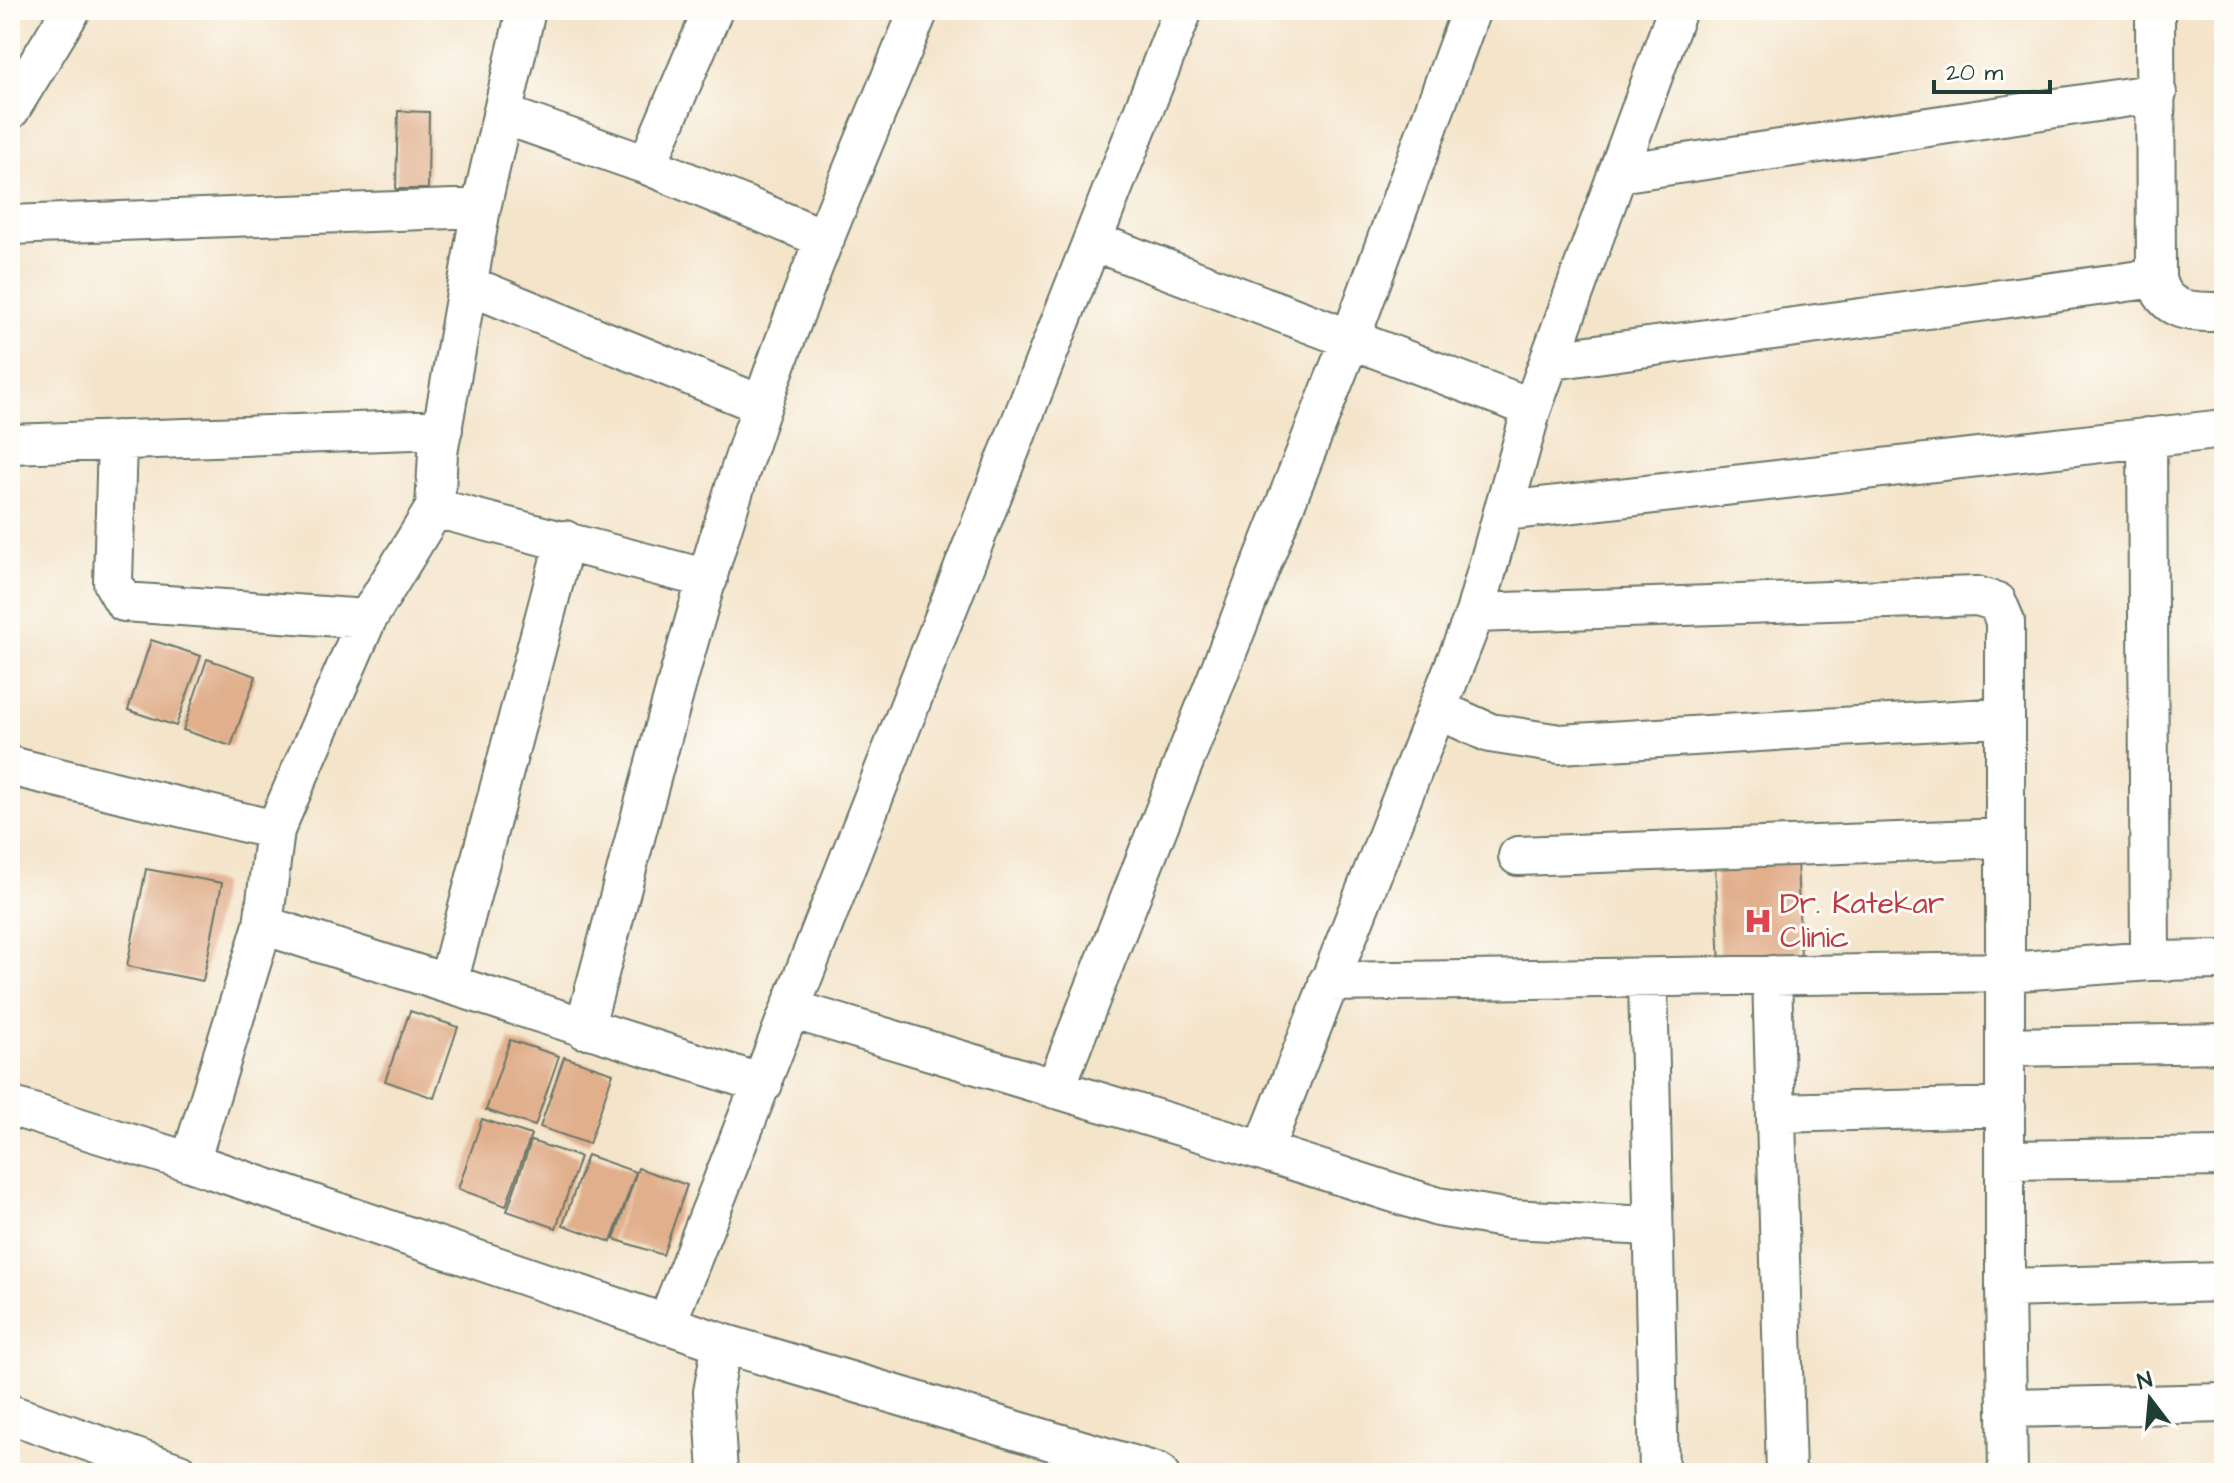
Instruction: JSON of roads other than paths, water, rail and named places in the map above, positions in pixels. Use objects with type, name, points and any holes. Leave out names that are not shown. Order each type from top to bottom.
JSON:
[{"type":"street","points":[[10,110],[71,10]]},
{"type":"street","points":[[190,1162],[263,925],[275,830],[367,619],[435,508],[443,429],[481,208],[526,10]]},
{"type":"street","points":[[647,165],[713,10]]},
{"type":"street","points":[[584,1029],[708,579],[762,405],[825,239],[919,10]]},
{"type":"street","points":[[666,1325],[1095,242],[1183,10]]},
{"type":"street","points":[[1055,1089],[1350,340],[1471,10]]},
{"type":"street","points":[[1263,1151],[1475,613],[1532,408],[1677,10]]},
{"type":"street","points":[[2155,10],[2156,278],[2160,294],[2171,306],[2187,312],[2224,312]]},
{"type":"street","points":[[1618,173],[2157,93]]},
{"type":"street","points":[[502,114],[647,165],[825,239]]},
{"type":"street","points":[[10,225],[481,208]]},
{"type":"street","points":[[1095,242],[1532,408]]},
{"type":"street","points":[[1552,360],[2156,278]]},
{"type":"street","points":[[468,285],[762,405]]},
{"type":"street","points":[[10,444],[443,429]]},
{"type":"street","points":[[1505,511],[2224,429]]},
{"type":"street","points":[[2147,437],[2150,961]]},
{"type":"street","points":[[117,440],[113,583],[124,602],[367,619]]},
{"type":"street","points":[[435,508],[708,579]]},
{"type":"street","points":[[448,983],[565,540]]},
{"type":"street","points":[[1475,613],[1977,596],[1997,602],[2005,621],[2008,1473]]},
{"type":"street","points":[[1439,710],[1490,733],[1560,744],[2005,717]]},
{"type":"street","points":[[10,766],[275,830]]},
{"type":"street","points":[[1518,856],[2005,838]]},
{"type":"street","points":[[263,925],[763,1084]]},
{"type":"street","points":[[1328,982],[2007,972],[2150,961],[2224,960]]},
{"type":"street","points":[[1772,975],[1786,1473]]},
{"type":"street","points":[[1648,979],[1651,1226],[1659,1473]]},
{"type":"street","points":[[791,1009],[1438,1207],[1510,1219],[1651,1226]]},
{"type":"street","points":[[2007,1047],[2224,1043]]},
{"type":"street","points":[[10,1106],[190,1162],[722,1343],[1159,1473]]},
{"type":"street","points":[[1776,1113],[2006,1107]]},
{"type":"street","points":[[2005,1160],[2224,1157]]},
{"type":"street","points":[[2005,1288],[2224,1282]]},
{"type":"street","points":[[718,1473],[713,1392],[722,1343]]},
{"type":"street","points":[[2007,1408],[2224,1403]]},
{"type":"street","points":[[10,1414],[179,1473]]},
{"type":"place","name":"Dr. Katekar Clinic","points":[[1758,921]]}]
